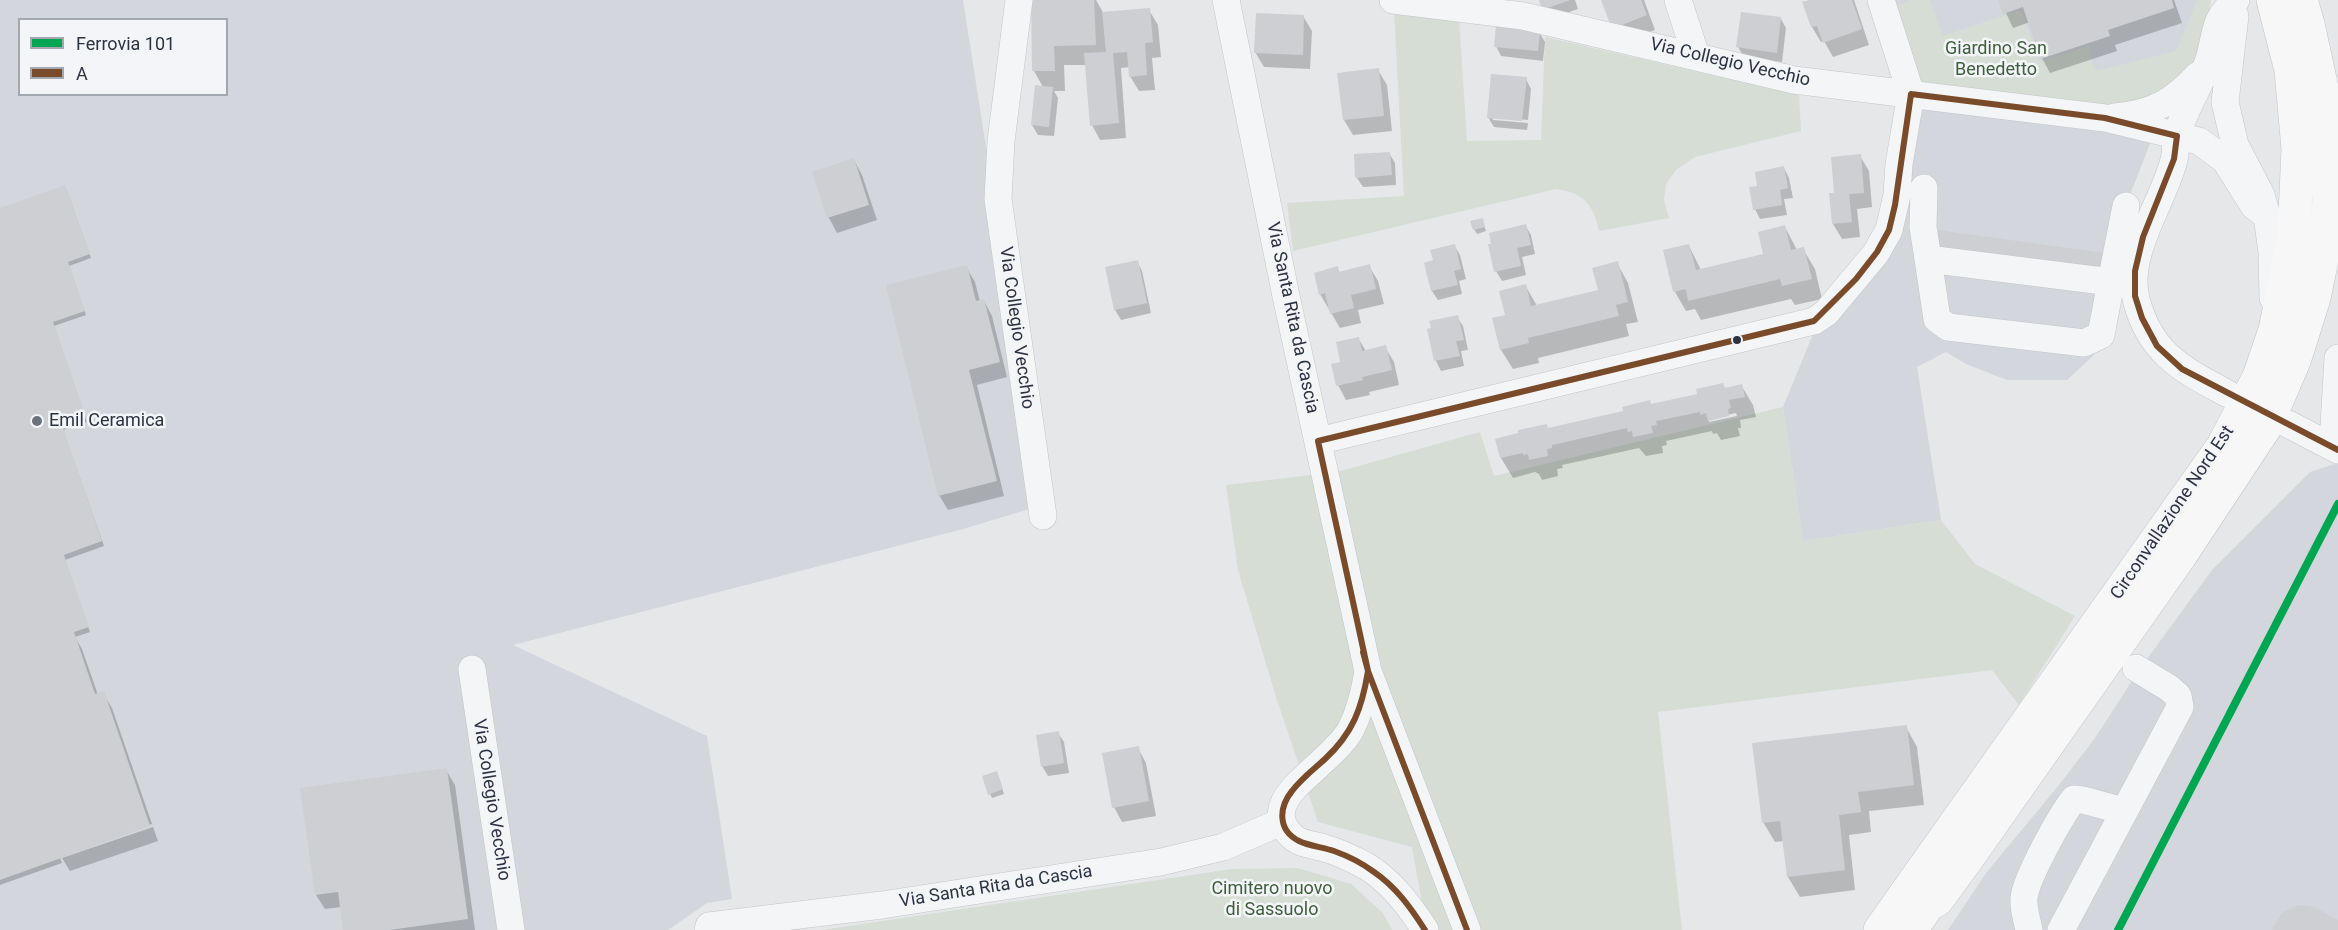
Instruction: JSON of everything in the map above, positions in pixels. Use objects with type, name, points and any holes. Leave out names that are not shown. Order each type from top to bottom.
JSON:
[{"type":"main road","name":"Circonvallazione Nord Est","points":[[1880,930],[2223,446],[2259,377],[2275,330],[2294,237],[2298,149],[2291,70],[2273,0]]},
{"type":"main road","name":"Circonvallazione Nord Est","points":[[1911,930],[1928,905],[1934,915],[2180,556],[2266,426],[2294,361],[2314,297],[2327,235],[2329,197],[2326,107],[2301,0]]},
{"type":"street","name":"Via Collegio Vecchio","points":[[1019,0],[1001,141],[998,199],[1043,516]]},
{"type":"street","name":"Via Santa Rita da Cascia","points":[[1226,0],[1368,671],[1467,930]]},
{"type":"street","name":"Via Collegio Vecchio","points":[[1393,0],[1520,8],[1794,80],[2105,118],[2199,141],[2225,160],[2254,206],[2266,216]]},
{"type":"street","points":[[1678,0],[1696,56]]},
{"type":"street","points":[[1318,441],[1814,321],[1826,313],[1869,261],[1889,230],[1897,195],[1899,164],[1911,94],[1881,0]]},
{"type":"street","points":[[2228,394],[2182,369],[2157,346],[2142,318],[2135,296],[2136,271],[2143,237],[2174,159],[2177,136],[2208,65],[2219,21],[2227,7],[2237,0]]},
{"type":"street","points":[[2237,0],[2225,102],[2235,145],[2261,195],[2266,216],[2272,252],[2275,330]]},
{"type":"street","name":"Via Collegio Vecchio","points":[[2105,118],[2138,114],[2162,106],[2181,94],[2208,65]]},
{"type":"street","points":[[1924,188],[1923,227],[1937,319],[1948,327],[2084,343],[2101,335],[2126,206]]},
{"type":"street","points":[[2329,197],[2338,235]]},
{"type":"street","points":[[1928,259],[2111,282]]},
{"type":"street","points":[[2337,449],[2334,425],[2338,358]]},
{"type":"street","points":[[2288,424],[2337,449]]},
{"type":"street","points":[[2061,930],[2180,707],[2178,696],[2136,668]]},
{"type":"street","name":"Via Collegio Vecchio","points":[[472,669],[511,930]]},
{"type":"street","name":"Via Santa Rita da Cascia","points":[[708,930],[709,926],[882,905],[1161,862],[1223,847],[1281,822],[1280,809],[1285,798],[1336,748],[1351,729],[1365,690],[1368,671]]},
{"type":"street","points":[[2029,930],[2024,900],[2026,886],[2064,812],[2074,800],[2085,800],[2106,808],[2123,810]]},
{"type":"street","points":[[1281,822],[1295,840],[1349,857],[1382,877],[1400,896],[1425,930]]},
{"type":"shaded area","points":[[0,0],[963,0],[1010,301],[1049,503],[963,529],[513,645],[707,736],[732,899],[707,903],[668,930],[0,930]]},
{"type":"shaded area","points":[[1882,0],[2197,0],[2148,149],[2117,228],[2114,284],[2094,355],[2067,380],[2007,380],[1966,364],[1946,352],[1917,367],[1941,520],[1803,541],[1783,407],[1820,317],[1884,218],[1908,79]]},
{"type":"shaded area","points":[[2338,463],[2338,930],[1948,930],[1986,873],[2095,738],[2139,670],[2212,570],[2310,472]]},
{"type":"green space","name":"Giardino San Benedetto","points":[[1910,0],[1930,0],[1943,36],[2021,10],[2039,62],[2088,46],[2095,71],[2176,51],[2197,0],[2211,0],[2206,34],[2192,69],[2136,110],[1919,88],[1889,8]]},
{"type":"green space","points":[[1394,11],[1459,18],[1467,141],[1541,140],[1545,37],[1799,95],[1801,131],[1695,157],[1676,170],[1666,184],[1664,200],[1669,218],[1599,231],[1594,214],[1586,201],[1574,193],[1556,189],[1293,251],[1287,203],[1404,196]]},
{"type":"green space","points":[[1783,407],[1803,541],[1941,520],[1975,564],[2075,616],[2019,705],[1992,670],[1658,712],[1682,930],[1427,930],[1412,847],[1318,822],[1276,697],[1238,570],[1226,485],[1337,472],[1480,432],[1494,476]]},
{"type":"green space","name":"Cimitero nuovo di Sassuolo","points":[[1298,868],[1351,884],[1383,913],[1392,930],[822,930],[1232,869]]},
{"type":"building","points":[[1031,0],[1094,0],[1096,45],[1054,46],[1055,71],[1032,71]]},
{"type":"building","points":[[1539,0],[1570,0],[1542,10]]},
{"type":"building","points":[[1601,0],[1641,0],[1647,15],[1612,29]]},
{"type":"building","points":[[1852,0],[1862,29],[1823,43],[1817,26],[1811,27],[1802,2]]},
{"type":"building","points":[[1998,0],[2172,0],[2174,8],[2108,30],[2110,36],[2040,59],[2023,7],[2003,14]]},
{"type":"building","points":[[1150,8],[1153,42],[1145,43],[1147,75],[1129,77],[1127,52],[1113,53],[1119,123],[1090,126],[1084,53],[1106,52],[1102,12]]},
{"type":"building","points":[[1741,12],[1781,17],[1777,53],[1736,47]]},
{"type":"building","points":[[1256,13],[1304,15],[1303,55],[1254,53]]},
{"type":"building","points":[[1496,25],[1540,31],[1538,51],[1494,47]]},
{"type":"building","points":[[1379,68],[1384,116],[1343,120],[1337,73]]},
{"type":"building","points":[[1491,74],[1527,77],[1522,121],[1487,118]]},
{"type":"building","points":[[1035,85],[1053,87],[1049,127],[1031,125]]},
{"type":"building","points":[[1390,152],[1392,175],[1355,178],[1354,154]]},
{"type":"building","points":[[1861,154],[1864,193],[1849,194],[1852,222],[1832,224],[1829,193],[1834,193],[1831,157]]},
{"type":"building","points":[[854,158],[869,205],[827,218],[812,172]]},
{"type":"building","points":[[1784,166],[1788,188],[1780,190],[1782,205],[1753,210],[1749,187],[1757,186],[1755,172]]},
{"type":"building","points":[[65,185],[90,254],[68,262],[85,311],[53,322],[86,417],[62,425],[102,541],[64,555],[89,627],[74,632],[95,694],[104,691],[150,826],[0,880],[0,208]]},
{"type":"building","points":[[1483,218],[1485,227],[1473,230],[1470,221]]},
{"type":"building","points":[[1526,224],[1531,245],[1517,248],[1521,266],[1494,272],[1488,244],[1491,244],[1489,233]]},
{"type":"building","points":[[1785,225],[1791,250],[1804,247],[1812,279],[1782,286],[1780,279],[1688,301],[1686,289],[1673,292],[1663,250],[1689,244],[1696,270],[1763,254],[1758,232]]},
{"type":"building","points":[[1930,229],[2105,253],[2102,278],[1940,256]]},
{"type":"building","points":[[1455,244],[1461,269],[1454,271],[1458,285],[1431,291],[1424,263],[1433,260],[1430,250]]},
{"type":"building","points":[[1138,260],[1147,303],[1114,310],[1105,267]]},
{"type":"building","points":[[1618,261],[1628,302],[1616,305],[1619,316],[1528,338],[1529,343],[1500,350],[1492,318],[1505,315],[1499,291],[1526,284],[1531,306],[1598,290],[1592,268]]},
{"type":"building","points":[[1370,264],[1376,289],[1351,295],[1354,308],[1330,314],[1325,293],[1319,295],[1314,273],[1338,266],[1339,272]]},
{"type":"building","points":[[967,265],[976,301],[984,299],[1000,362],[969,370],[997,481],[938,496],[886,285]]},
{"type":"building","points":[[1458,315],[1464,340],[1456,341],[1460,356],[1434,361],[1427,329],[1431,328],[1429,321]]},
{"type":"building","points":[[1359,337],[1362,351],[1386,345],[1392,370],[1336,386],[1331,364],[1340,362],[1336,342]]},
{"type":"building","points":[[1723,383],[1725,388],[1742,384],[1745,397],[1729,400],[1731,408],[1728,409],[1729,416],[1708,421],[1706,413],[1700,415],[1700,412],[1656,421],[1657,425],[1651,426],[1653,433],[1633,437],[1632,431],[1628,432],[1627,428],[1552,445],[1552,448],[1547,449],[1548,456],[1529,460],[1528,454],[1523,455],[1523,453],[1500,458],[1495,439],[1518,433],[1518,430],[1547,424],[1548,428],[1623,411],[1622,407],[1650,400],[1651,404],[1697,394],[1696,389]]},
{"type":"building","points":[[1907,725],[1914,785],[1858,792],[1861,812],[1839,815],[1845,870],[1787,877],[1780,821],[1762,823],[1752,743]]},
{"type":"building","points":[[1059,731],[1064,763],[1041,767],[1036,735]]},
{"type":"building","points":[[1139,746],[1149,801],[1112,808],[1102,753]]},
{"type":"building","points":[[447,768],[468,919],[390,930],[343,930],[338,892],[315,895],[300,788]]},
{"type":"building","points":[[997,771],[1003,789],[988,795],[982,776]]},
{"type":"building","points":[[2298,905],[2314,907],[2338,920],[2338,930],[2272,930],[2282,913]]},
{"type":"rail line","name":"101","points":[[2118,930],[2338,504]]},
{"type":"transit line","name":"A","points":[[1911,94],[2105,118],[2177,136]]},
{"type":"transit line","name":"A","points":[[1318,441],[1814,321],[1856,279],[1877,252],[1889,230],[1895,205],[1911,94]]},
{"type":"transit line","name":"A","points":[[2177,136],[2174,159],[2143,237],[2135,271],[2135,296],[2142,318],[2157,346],[2182,369],[2338,450]]},
{"type":"transit line","name":"A","points":[[1318,441],[1368,671],[1363,697],[1355,719],[1335,749],[1292,791],[1285,804],[1282,818],[1287,831],[1299,841],[1344,855],[1382,878],[1402,898],[1425,930]]},
{"type":"transit line","name":"A","points":[[1363,652],[1368,671],[1467,930]]},
{"type":"place","name":"Emil Ceramica","points":[[37,421]]}]
